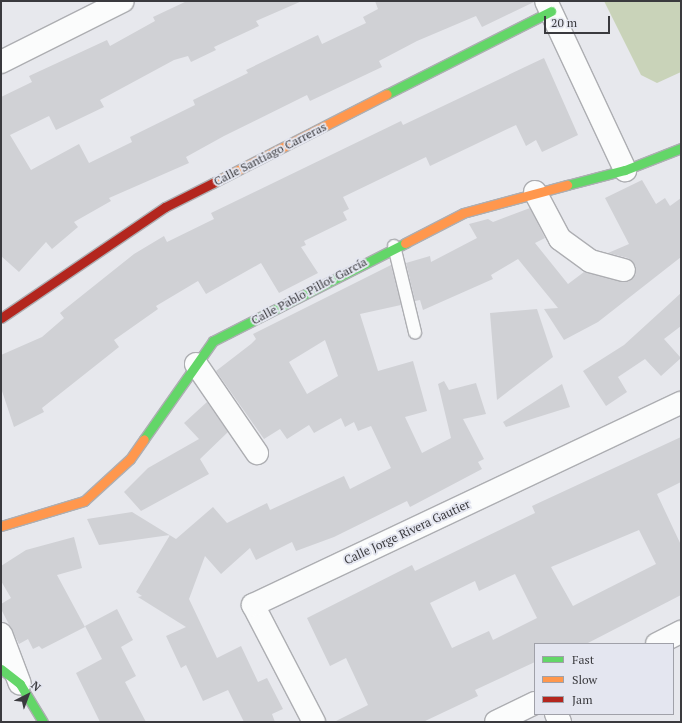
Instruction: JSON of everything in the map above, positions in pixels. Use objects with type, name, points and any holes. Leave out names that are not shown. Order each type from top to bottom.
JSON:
[{"type":"street","points":[[1,62],[123,1]]},
{"type":"street","points":[[549,6],[625,170]]},
{"type":"street","name":"Calle Santiago Carreras","points":[[1,318],[165,207],[549,6]]},
{"type":"street","name":"Calle Pablo Pillot García","points":[[1,526],[84,501],[130,459],[213,342],[394,246],[463,213],[535,192],[625,170],[681,148]]},
{"type":"street","points":[[535,192],[560,239],[590,261],[624,270]]},
{"type":"street","points":[[196,364],[257,453]]},
{"type":"street","name":"Calle Jorge Rivera Gautier","points":[[314,722],[253,605],[681,403]]},
{"type":"street","points":[[659,643],[681,632]]},
{"type":"street","points":[[1,634],[20,684],[43,722]]},
{"type":"street","points":[[1,669],[20,684]]},
{"type":"street","points":[[496,722],[534,703]]},
{"type":"lane","points":[[394,246],[415,332]]},
{"type":"green space","points":[[604,1],[681,1],[681,72],[657,83],[641,75]]},
{"type":"building","points":[[187,1],[302,1],[256,21],[259,26],[214,47],[216,50],[191,62],[188,56],[174,60],[100,100],[104,107],[56,130],[49,116],[10,135],[31,170],[79,144],[89,163],[132,142],[130,137],[195,105],[193,100],[248,73],[246,70],[318,35],[322,44],[366,23],[363,17],[378,9],[375,1],[534,2],[482,27],[476,16],[417,41],[379,61],[382,67],[310,101],[307,95],[224,136],[186,157],[189,163],[109,198],[111,201],[74,222],[78,227],[52,249],[46,242],[19,272],[1,256],[1,97],[32,82],[29,76],[107,40],[110,46],[155,21],[153,17]]},
{"type":"building","points":[[544,58],[578,135],[542,152],[536,140],[526,146],[516,125],[430,166],[426,157],[343,197],[349,209],[343,212],[347,220],[304,241],[306,245],[301,247],[318,273],[279,293],[261,263],[206,294],[198,281],[156,306],[158,309],[114,340],[119,347],[42,408],[44,412],[14,427],[1,388],[1,355],[42,337],[64,318],[60,313],[134,254],[164,236],[167,242],[214,219],[211,213],[401,121],[403,125]]},
{"type":"building","points":[[642,180],[656,204],[665,198],[670,206],[681,198],[681,257],[598,322],[564,340],[544,309],[558,308],[518,259],[491,275],[493,279],[423,310],[420,300],[415,301],[406,263],[430,256],[431,262],[477,238],[469,224],[488,219],[493,222],[530,208],[545,238],[535,243],[568,284],[584,272],[628,282],[636,274],[636,267],[628,258],[608,253],[629,244],[605,198]]},
{"type":"building","points":[[391,265],[401,305],[360,314],[378,371],[413,361],[427,411],[405,417],[422,453],[451,438],[438,384],[444,381],[449,390],[476,383],[486,414],[463,419],[484,459],[478,462],[482,469],[410,507],[407,501],[334,537],[296,551],[292,542],[256,560],[250,548],[221,574],[205,556],[189,599],[217,658],[241,646],[258,682],[267,678],[283,709],[272,714],[275,722],[244,722],[228,690],[203,701],[186,665],[181,668],[166,636],[186,627],[138,597],[142,596],[136,592],[170,535],[176,539],[213,507],[227,523],[267,503],[270,510],[344,476],[350,489],[391,468],[371,426],[358,431],[354,422],[345,427],[341,418],[314,433],[309,425],[287,439],[280,429],[264,439],[216,371],[256,339],[253,334]],"holes":[[[325,340],[338,376],[307,394],[289,362]]]},
{"type":"building","points":[[681,293],[681,326],[664,339],[681,358],[661,376],[645,359],[618,377],[627,392],[606,406],[583,371],[624,345]]},
{"type":"building","points":[[537,309],[553,357],[497,400],[490,313]]},
{"type":"building","points":[[562,384],[570,407],[506,427],[503,422]]},
{"type":"building","points":[[207,402],[228,432],[200,459],[209,474],[141,511],[124,492],[148,468],[199,439],[184,423]]},
{"type":"building","points":[[681,437],[681,482],[657,494],[681,545],[681,595],[588,643],[534,643],[534,662],[475,690],[478,696],[423,722],[334,722],[368,705],[346,658],[330,666],[307,618],[412,565],[415,571],[535,513],[532,506]],"holes":[[[639,530],[656,564],[573,606],[551,567]],[[515,574],[537,618],[493,640],[489,631],[452,648],[430,603],[475,581],[479,591]]]},
{"type":"building","points":[[132,512],[170,535],[99,545],[87,519]]},
{"type":"building","points":[[74,537],[82,568],[57,575],[85,627],[42,649],[39,646],[33,649],[28,639],[19,644],[1,609],[1,604],[11,598],[1,581],[1,566],[26,550]]},
{"type":"building","points":[[117,609],[133,640],[121,647],[136,676],[125,682],[146,722],[100,722],[76,673],[102,659],[85,626]]},
{"type":"traffic: fast","points":[[387,94],[551,11]]},
{"type":"traffic: fast","points":[[567,185],[625,170],[681,148]]},
{"type":"traffic: fast","points":[[144,439],[213,341],[405,243]]},
{"type":"traffic: fast","points":[[1,669],[20,684],[43,722]]},
{"type":"traffic: slow","points":[[213,183],[387,94]]},
{"type":"traffic: slow","points":[[405,243],[463,213],[567,185]]},
{"type":"traffic: slow","points":[[1,526],[84,501],[130,459],[144,439]]},
{"type":"traffic: jam","points":[[1,318],[165,207],[213,183]]}]
